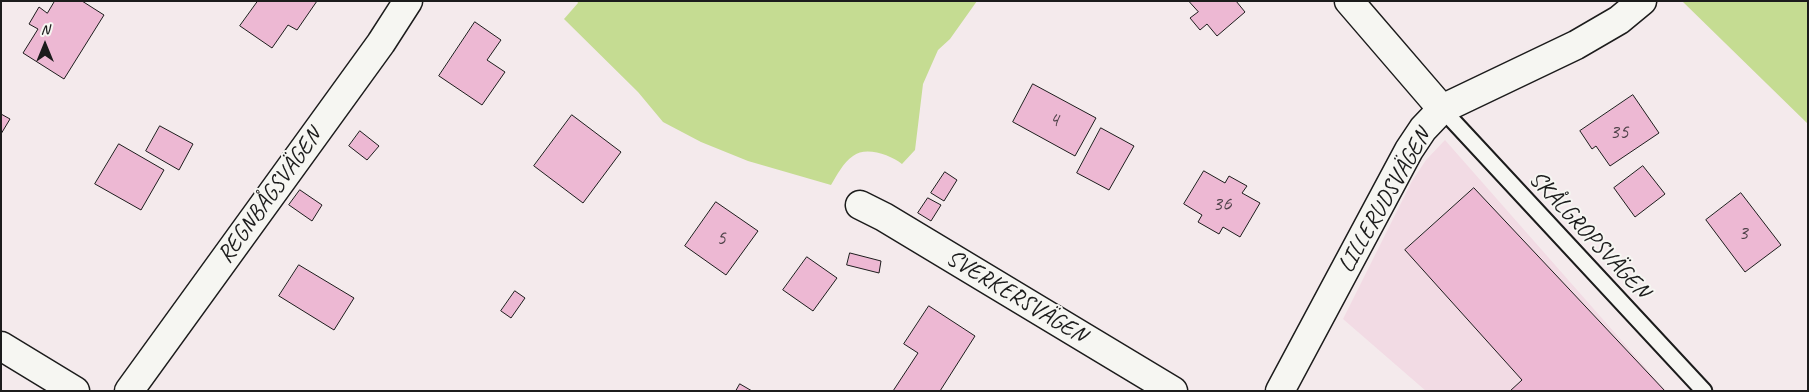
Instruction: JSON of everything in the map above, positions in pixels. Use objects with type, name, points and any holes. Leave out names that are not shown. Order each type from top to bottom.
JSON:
[{"type":"street","name":"REGNBÅGSVÄGEN","points":[[130,391],[408,1]]},
{"type":"street","points":[[1349,1],[1442,109]]},
{"type":"street","name":"LILLERUDSVÄGEN","points":[[1280,391],[1409,150],[1423,129],[1442,109],[1576,45],[1619,20],[1642,1]]},
{"type":"street","name":"SVERKERSVÄGEN","points":[[860,205],[884,217],[1173,391]]},
{"type":"street","points":[[1,346],[75,391]]},
{"type":"lane","name":"SKÅLGROPSVÄGEN","points":[[1442,109],[1704,391]]},
{"type":"shaded area","points":[[1445,140],[1666,391],[1426,391],[1343,319],[1412,181],[1426,160]]},
{"type":"green space","points":[[577,1],[977,1],[950,39],[938,50],[923,84],[915,150],[902,164],[878,153],[858,153],[840,169],[831,185],[748,161],[701,142],[663,122],[638,92],[564,19],[578,3]]},
{"type":"green space","points":[[1682,1],[1808,1],[1808,124]]},
{"type":"building","points":[[55,1],[82,1],[104,15],[64,79],[23,53],[38,29],[29,24],[39,7],[47,13]]},
{"type":"building","points":[[258,1],[317,1],[297,30],[288,25],[272,48],[240,26]]},
{"type":"building","points":[[1189,1],[1236,1],[1245,12],[1217,36],[1207,24],[1200,30],[1190,18],[1198,12]]},
{"type":"building","points":[[475,22],[501,40],[487,60],[505,72],[482,105],[439,76]]},
{"type":"building","points":[[1033,84],[1096,118],[1075,156],[1013,122]]},
{"type":"building","points":[[1633,95],[1659,133],[1610,166],[1596,146],[1592,149],[1580,131]]},
{"type":"building","points":[[1,114],[10,119],[1,134]]},
{"type":"building","points":[[572,115],[621,152],[583,203],[534,166]]},
{"type":"building","points":[[160,126],[193,144],[179,170],[146,151]]},
{"type":"building","points":[[1101,128],[1134,146],[1109,190],[1077,173]]},
{"type":"building","points":[[360,131],[379,146],[367,160],[349,146]]},
{"type":"building","points":[[119,144],[164,170],[141,210],[95,184]]},
{"type":"building","points":[[1643,166],[1665,194],[1635,217],[1614,188]]},
{"type":"building","points":[[1204,171],[1225,183],[1229,176],[1247,186],[1242,193],[1260,203],[1240,237],[1223,227],[1219,234],[1198,222],[1202,215],[1184,204]]},
{"type":"building","points":[[945,172],[957,180],[944,201],[931,193]]},
{"type":"building","points":[[1474,188],[1665,391],[1510,391],[1522,380],[1405,250]]},
{"type":"building","points":[[300,190],[322,205],[312,221],[289,205]]},
{"type":"building","points":[[1741,193],[1781,245],[1745,272],[1706,220]]},
{"type":"building","points":[[928,198],[941,205],[931,221],[918,213]]},
{"type":"building","points":[[716,202],[758,231],[726,275],[685,246]]},
{"type":"building","points":[[850,253],[881,261],[879,273],[847,265]]},
{"type":"building","points":[[807,257],[837,278],[813,311],[783,290]]},
{"type":"building","points":[[299,265],[354,298],[334,330],[279,296]]},
{"type":"building","points":[[515,291],[525,298],[511,318],[501,311]]},
{"type":"building","points":[[929,306],[975,336],[940,391],[893,391],[918,353],[904,344]]},
{"type":"building","points":[[740,384],[752,391],[736,391]]}]
